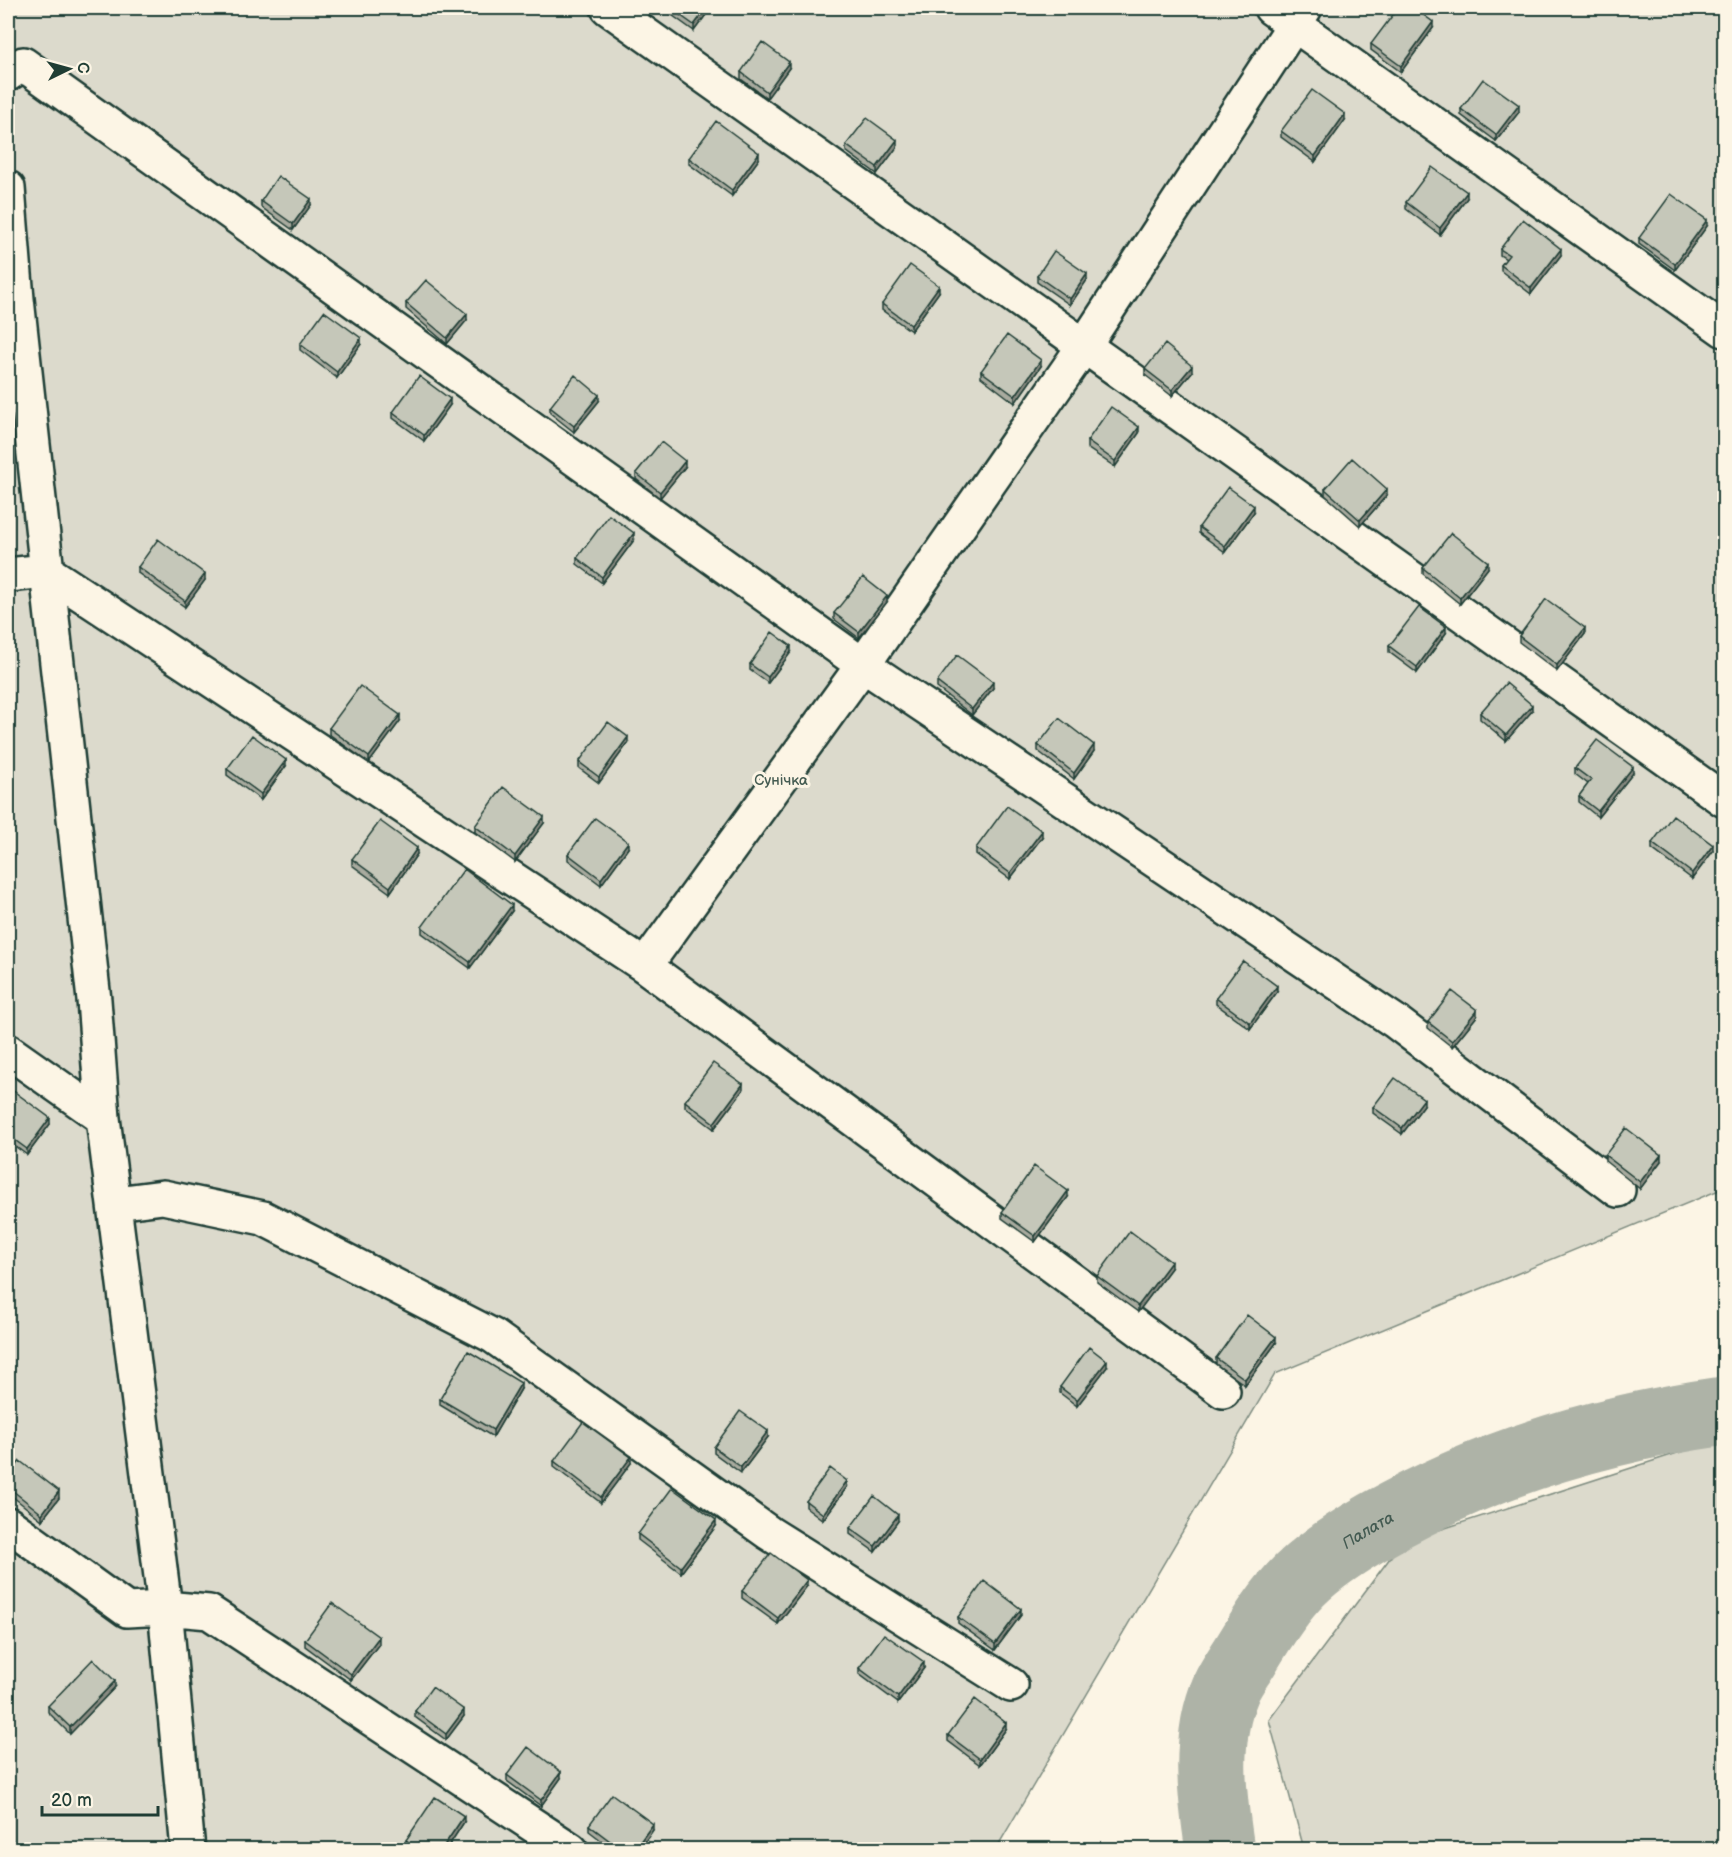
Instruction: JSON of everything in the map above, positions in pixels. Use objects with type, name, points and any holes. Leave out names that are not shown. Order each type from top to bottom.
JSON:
[{"type":"street","points":[[608,8],[1725,800]]},
{"type":"street","points":[[645,966],[863,664],[1084,346],[1289,13],[1725,330]]},
{"type":"street","points":[[8,74],[23,64],[863,664],[1396,1022],[1618,1190]]},
{"type":"street","points":[[8,188],[46,571],[94,1000],[103,1118],[116,1203],[165,1608],[188,1850]]},
{"type":"street","points":[[8,575],[46,571],[645,966],[1223,1391]]},
{"type":"street","points":[[8,1051],[103,1118]]},
{"type":"street","points":[[116,1203],[163,1197],[262,1218],[493,1336],[769,1533],[1011,1685]]},
{"type":"street","points":[[8,1524],[127,1610],[165,1608],[209,1612],[571,1850]]},
{"type":"green space","name":"Сунічка","points":[[8,8],[1724,8],[1724,1188],[1275,1374],[996,1849],[8,1850]]},
{"type":"green space","points":[[1724,1438],[1724,1849],[1304,1849],[1269,1720],[1402,1542]]},
{"type":"building","points":[[670,8],[707,8],[694,25]]},
{"type":"building","points":[[1398,8],[1414,8],[1433,22],[1401,66],[1371,44]]},
{"type":"building","points":[[762,42],[789,62],[767,92],[741,72]]},
{"type":"building","points":[[1483,79],[1519,105],[1496,135],[1461,109]]},
{"type":"building","points":[[1312,90],[1345,114],[1315,156],[1281,131]]},
{"type":"building","points":[[867,118],[897,140],[877,167],[846,145]]},
{"type":"building","points":[[716,121],[759,153],[732,190],[689,158]]},
{"type":"building","points":[[1432,167],[1467,192],[1440,228],[1406,202]]},
{"type":"building","points":[[278,176],[311,199],[293,224],[261,201]]},
{"type":"building","points":[[1671,194],[1707,220],[1675,264],[1639,238]]},
{"type":"building","points":[[1523,219],[1561,249],[1531,288],[1501,265],[1509,255],[1500,249]]},
{"type":"building","points":[[1054,251],[1087,274],[1070,299],[1037,276]]},
{"type":"building","points":[[910,265],[939,286],[911,325],[882,304]]},
{"type":"building","points":[[426,280],[467,314],[447,338],[406,303]]},
{"type":"building","points":[[324,311],[361,338],[337,372],[300,344]]},
{"type":"building","points":[[1007,335],[1041,360],[1015,396],[981,371]]},
{"type":"building","points":[[1165,344],[1192,366],[1172,390],[1145,369]]},
{"type":"building","points":[[575,375],[599,395],[574,426],[550,407]]},
{"type":"building","points":[[419,376],[450,399],[424,435],[393,412]]},
{"type":"building","points":[[1111,407],[1139,427],[1115,461],[1087,441]]},
{"type":"building","points":[[661,442],[685,461],[660,492],[636,473]]},
{"type":"building","points":[[1352,458],[1387,489],[1360,520],[1325,489]]},
{"type":"building","points":[[1228,487],[1254,506],[1225,546],[1199,527]]},
{"type":"building","points":[[609,515],[634,533],[602,577],[577,558]]},
{"type":"building","points":[[1451,533],[1488,562],[1460,598],[1423,568]]},
{"type":"building","points":[[158,539],[205,574],[185,601],[138,567]]},
{"type":"building","points":[[863,577],[887,596],[859,632],[834,613]]},
{"type":"building","points":[[1546,599],[1585,628],[1557,665],[1519,636]]},
{"type":"building","points":[[1419,607],[1446,627],[1417,667],[1389,646]]},
{"type":"building","points":[[772,632],[791,646],[768,677],[750,664]]},
{"type":"building","points":[[957,655],[993,682],[972,709],[937,682]]},
{"type":"building","points":[[1506,683],[1532,705],[1506,735],[1480,713]]},
{"type":"building","points":[[360,686],[400,715],[369,757],[329,728]]},
{"type":"building","points":[[1059,718],[1094,745],[1074,773],[1038,745]]},
{"type":"building","points":[[608,722],[628,737],[599,777],[579,762]]},
{"type":"building","points":[[252,735],[286,760],[261,794],[227,769]]},
{"type":"building","points":[[1597,740],[1633,767],[1598,811],[1579,796],[1591,780],[1575,768]]},
{"type":"building","points":[[503,787],[544,817],[515,856],[475,826]]},
{"type":"building","points":[[1007,806],[1042,831],[1010,873],[976,848]]},
{"type":"building","points":[[1673,815],[1713,845],[1692,873],[1652,843]]},
{"type":"building","points":[[595,818],[628,842],[601,879],[568,854]]},
{"type":"building","points":[[380,821],[417,848],[390,887],[352,859]]},
{"type":"building","points":[[464,869],[512,905],[470,962],[422,927]]},
{"type":"building","points":[[1243,961],[1277,986],[1250,1023],[1216,998]]},
{"type":"building","points":[[1452,991],[1477,1010],[1452,1041],[1428,1022]]},
{"type":"building","points":[[713,1063],[743,1084],[714,1123],[685,1101]]},
{"type":"building","points":[[1395,1078],[1424,1099],[1402,1128],[1373,1107]]},
{"type":"building","points":[[8,1087],[50,1118],[27,1149],[8,1135]]},
{"type":"building","points":[[1626,1128],[1661,1155],[1640,1182],[1605,1155]]},
{"type":"building","points":[[1034,1166],[1068,1191],[1035,1236],[1002,1212]]},
{"type":"building","points":[[1130,1231],[1171,1262],[1138,1306],[1097,1276]]},
{"type":"building","points":[[1247,1315],[1276,1337],[1245,1379],[1216,1358]]},
{"type":"building","points":[[1089,1347],[1107,1361],[1077,1400],[1060,1387]]},
{"type":"building","points":[[468,1351],[521,1383],[493,1430],[440,1399]]},
{"type":"building","points":[[740,1411],[768,1431],[741,1467],[714,1447]]},
{"type":"building","points":[[583,1422],[631,1457],[601,1497],[554,1461]]},
{"type":"building","points":[[20,1461],[59,1491],[42,1514],[8,1487],[8,1477]]},
{"type":"building","points":[[830,1468],[847,1481],[823,1514],[806,1501]]},
{"type":"building","points":[[672,1488],[716,1520],[681,1567],[638,1534]]},
{"type":"building","points":[[874,1496],[898,1515],[875,1546],[850,1528]]},
{"type":"building","points":[[771,1553],[807,1580],[778,1618],[742,1591]]},
{"type":"building","points":[[984,1581],[1021,1609],[995,1644],[958,1617]]},
{"type":"building","points":[[332,1603],[379,1637],[351,1674],[305,1640]]},
{"type":"building","points":[[884,1634],[924,1662],[898,1697],[859,1668]]},
{"type":"building","points":[[93,1659],[115,1681],[70,1727],[48,1706]]},
{"type":"building","points":[[432,1687],[464,1710],[446,1734],[415,1711]]},
{"type":"building","points":[[975,1699],[1006,1723],[980,1759],[948,1735]]},
{"type":"building","points":[[528,1747],[561,1772],[541,1800],[507,1775]]},
{"type":"building","points":[[612,1794],[653,1824],[634,1850],[622,1850],[589,1825]]},
{"type":"building","points":[[435,1797],[464,1816],[441,1850],[420,1850],[406,1840]]},
{"type":"waterway","name":"Палата","points":[[1220,1850],[1214,1810],[1212,1768],[1212,1748],[1219,1707],[1230,1679],[1265,1624],[1300,1580],[1318,1564],[1357,1537],[1417,1503],[1502,1467],[1589,1438],[1634,1427],[1724,1411]]}]
